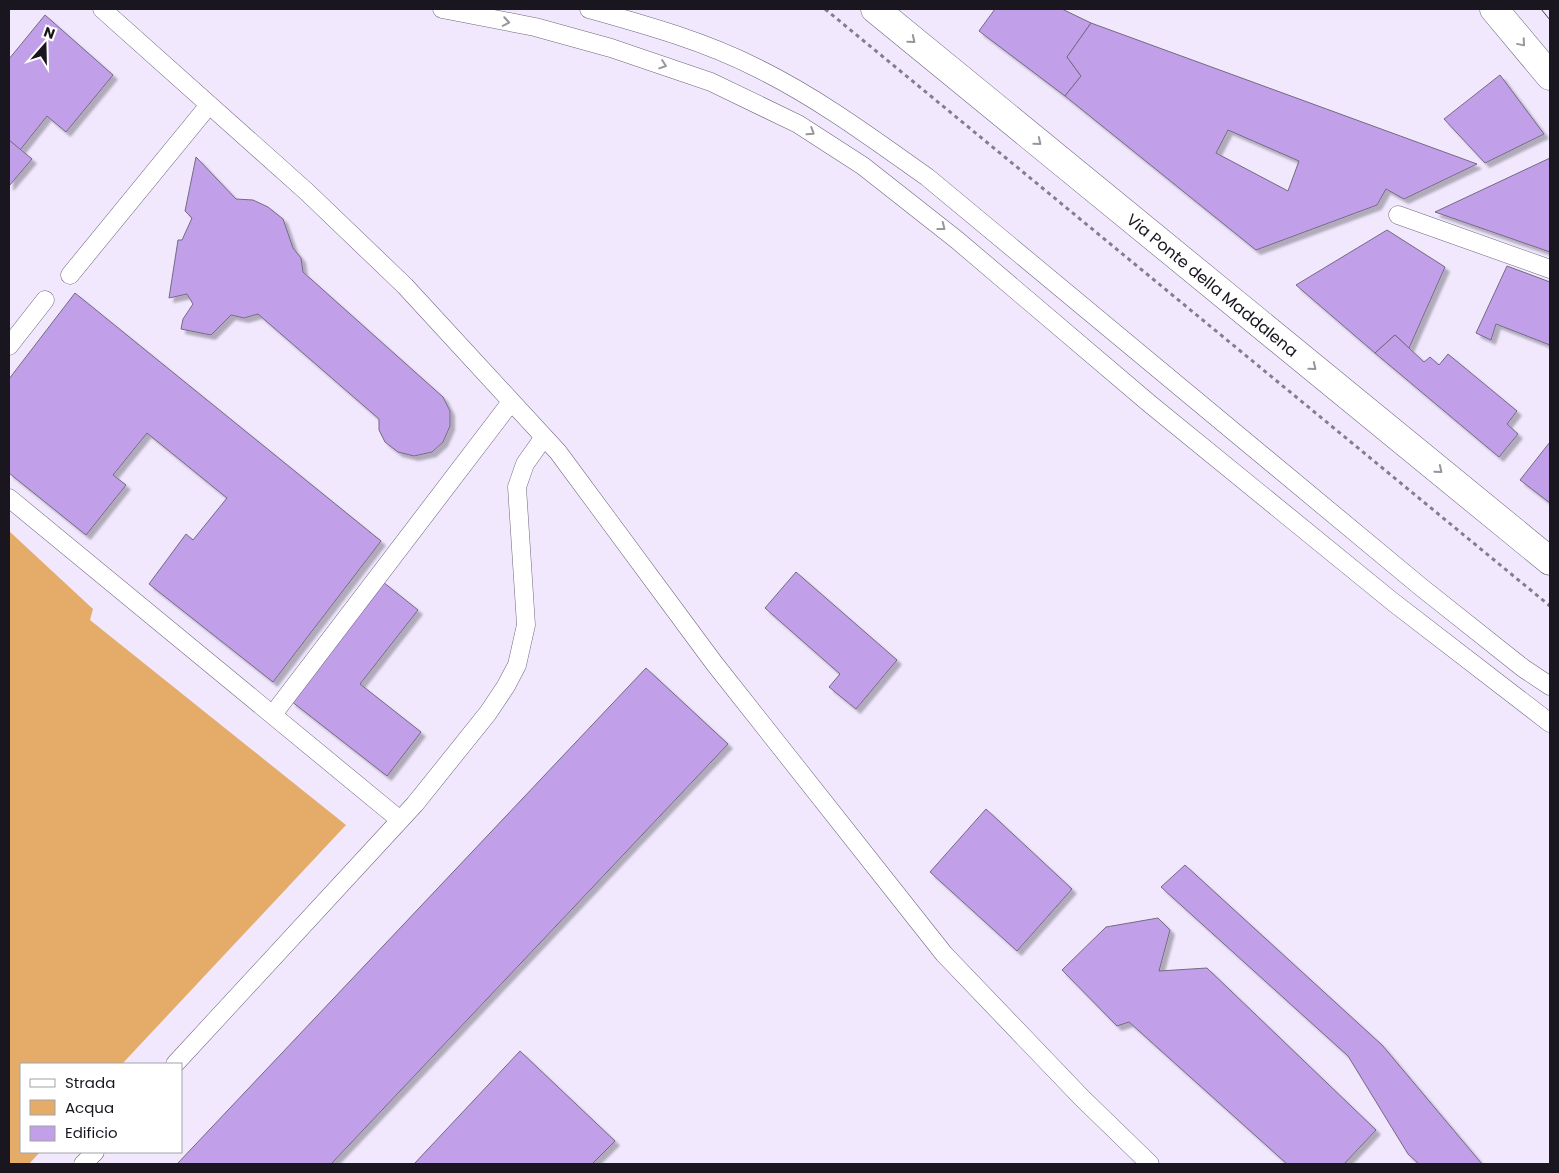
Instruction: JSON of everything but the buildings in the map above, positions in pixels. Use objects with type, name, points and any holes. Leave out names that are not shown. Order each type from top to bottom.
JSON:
[{"type":"street","name":"Via Ponte della Maddalena","points":[[875,9],[1550,561]]},
{"type":"street","points":[[1494,9],[1550,76]]},
{"type":"lane","points":[[102,9],[307,192],[405,286],[544,436],[558,452],[714,663],[944,954],[1082,1098],[1150,1164]]},
{"type":"lane","points":[[442,9],[535,27],[611,48],[712,82],[798,124],[839,150],[863,166],[957,240],[1165,416],[1393,602],[1550,723]]},
{"type":"lane","points":[[588,9],[691,40],[757,67],[809,96],[855,125],[927,177],[1421,587],[1523,668],[1550,686]]},
{"type":"lane","points":[[70,276],[209,105]]},
{"type":"lane","points":[[1398,215],[1550,269]]},
{"type":"lane","points":[[9,346],[45,300]]},
{"type":"lane","points":[[274,713],[512,402]]},
{"type":"lane","points":[[176,1063],[400,820],[488,713],[517,665],[526,625],[517,487],[525,464],[544,436]]},
{"type":"lane","points":[[9,498],[274,713],[400,820]]},
{"type":"lane","points":[[83,1164],[93,1153]]},
{"type":"path","points":[[825,9],[1550,606]]},
{"type":"water","points":[[9,531],[93,609],[90,620],[346,825],[123,1063],[20,1063],[20,1153],[39,1153],[29,1164],[9,1164]]},
{"type":"tram line","points":[[1541,9],[1550,20]]}]
